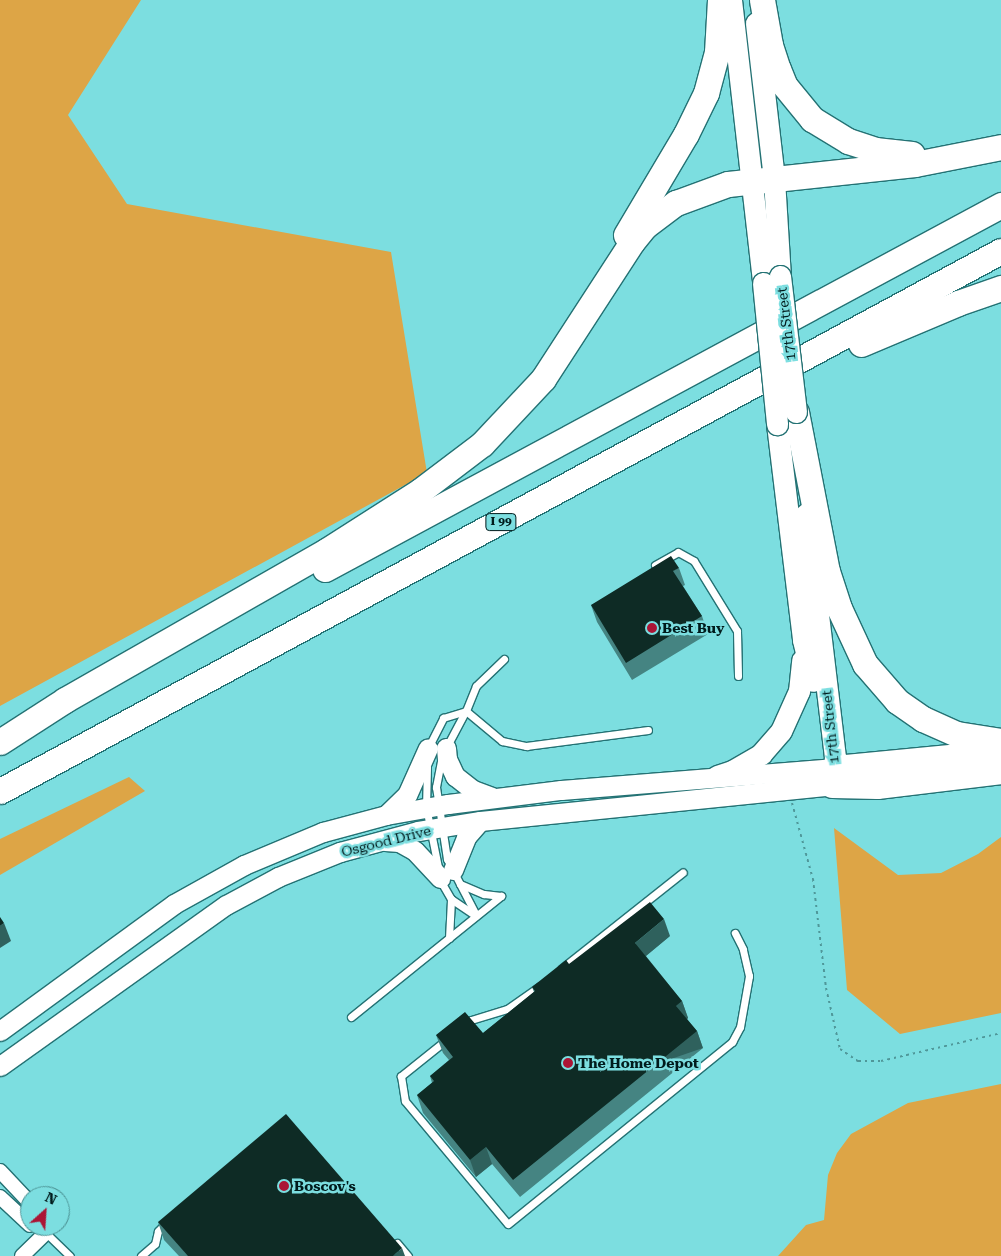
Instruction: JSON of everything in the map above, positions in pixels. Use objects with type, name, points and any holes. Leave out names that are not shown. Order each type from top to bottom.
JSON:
[{"type":"highway","points":[[572,335],[614,255],[697,115],[717,52],[720,0]]},
{"type":"highway","points":[[762,0],[770,45],[786,86],[800,105],[824,128],[848,141],[875,150],[922,154],[965,154]]},
{"type":"highway","points":[[0,743],[65,700],[326,552],[420,491],[482,444],[506,421],[543,379],[628,248],[645,226],[694,195],[763,180],[915,164],[1001,147]]},
{"type":"highway","points":[[0,743],[1001,205]]},
{"type":"highway","name":"I 99","points":[[0,791],[1001,251]]},
{"type":"highway","points":[[672,430],[873,338],[1001,288]]},
{"type":"highway","points":[[786,418],[827,571],[853,644],[865,664],[897,701],[923,719],[957,734],[1001,741]]},
{"type":"highway","points":[[830,774],[1001,752]]},
{"type":"highway","points":[[830,774],[877,786],[1001,772]]},
{"type":"main road","name":"17th Street","points":[[732,0],[763,180]]},
{"type":"main road","name":"17th Street","points":[[753,0],[763,180],[771,280],[830,774]]},
{"type":"main road","name":"17th Street","points":[[786,418],[803,640],[812,667],[830,774]]},
{"type":"main road","points":[[717,776],[732,771],[755,758],[781,731],[799,691],[803,640]]},
{"type":"main road","points":[[386,815],[407,795],[437,748],[447,759],[455,776],[473,790],[495,798]]},
{"type":"main road","name":"Osgood Drive","points":[[0,1031],[174,904],[220,877],[296,842],[386,815],[432,806],[717,776],[830,774]]},
{"type":"main road","name":"Osgood Drive","points":[[0,1066],[226,905],[306,865],[379,840],[435,828],[480,821],[790,788],[830,774]]},
{"type":"main road","points":[[379,840],[411,848],[451,877],[466,837],[480,821]]},
{"type":"street","points":[[0,1171],[20,1192]]},
{"type":"street","points":[[0,1197],[20,1215]]},
{"type":"street","points":[[22,1256],[39,1236]]},
{"type":"lane","points":[[655,565],[678,552],[694,561],[737,631],[738,676]]},
{"type":"lane","points":[[449,938],[451,877],[447,859],[435,828],[432,806],[437,771],[437,748],[466,711],[476,686],[504,659]]},
{"type":"lane","points":[[466,711],[489,733],[519,746],[648,730]]},
{"type":"lane","points":[[466,711],[443,718],[437,748],[432,806],[435,828],[451,877],[476,916]]},
{"type":"lane","points":[[554,974],[683,872]]},
{"type":"lane","points":[[351,1016],[501,896],[484,894],[451,877]]},
{"type":"lane","points":[[450,900],[476,916]]},
{"type":"lane","points":[[452,1036],[401,1076],[403,1093],[416,1114],[508,1224],[732,1042],[740,1027],[749,976],[745,955],[735,933]]},
{"type":"lane","points":[[459,1030],[471,1020],[517,1004],[547,979]]},
{"type":"lane","points":[[141,1256],[155,1244],[158,1231],[174,1215]]},
{"type":"lane","points":[[389,1234],[408,1256]]},
{"type":"lane","points":[[50,1236],[70,1256]]},
{"type":"path","points":[[790,788],[794,819],[813,879],[826,988],[840,1049],[858,1061],[882,1060],[1001,1033]]},
{"type":"shaded area","points":[[0,0],[141,0],[68,115],[127,204],[391,252],[427,473],[0,706]]},
{"type":"shaded area","points":[[129,777],[145,791],[0,875],[0,839]]},
{"type":"shaded area","points":[[834,828],[898,875],[941,873],[978,854],[1001,837],[1001,1013],[900,1034],[847,990]]},
{"type":"shaded area","points":[[1001,1084],[1001,1256],[778,1256],[806,1225],[824,1220],[828,1175],[837,1153],[851,1134],[908,1103]]},
{"type":"building","name":"Best Buy","points":[[671,556],[679,568],[673,571],[702,616],[626,663],[591,605]]},
{"type":"building","name":"The Home Depot","points":[[650,902],[664,919],[635,943],[682,1001],[676,1006],[697,1031],[513,1180],[486,1147],[470,1160],[417,1095],[434,1081],[430,1076],[453,1057],[436,1035],[465,1012],[483,1033],[535,991],[532,987],[566,960],[569,964]]},
{"type":"building","points":[[0,917],[4,923],[0,926]]},
{"type":"building","name":"Boscov's","points":[[286,1114],[402,1248],[393,1256],[188,1256],[158,1222]]},
{"type":"place","name":"Best Buy","points":[[652,628]]},
{"type":"place","name":"The Home Depot","points":[[568,1063]]},
{"type":"place","name":"Boscov's","points":[[284,1186]]}]
